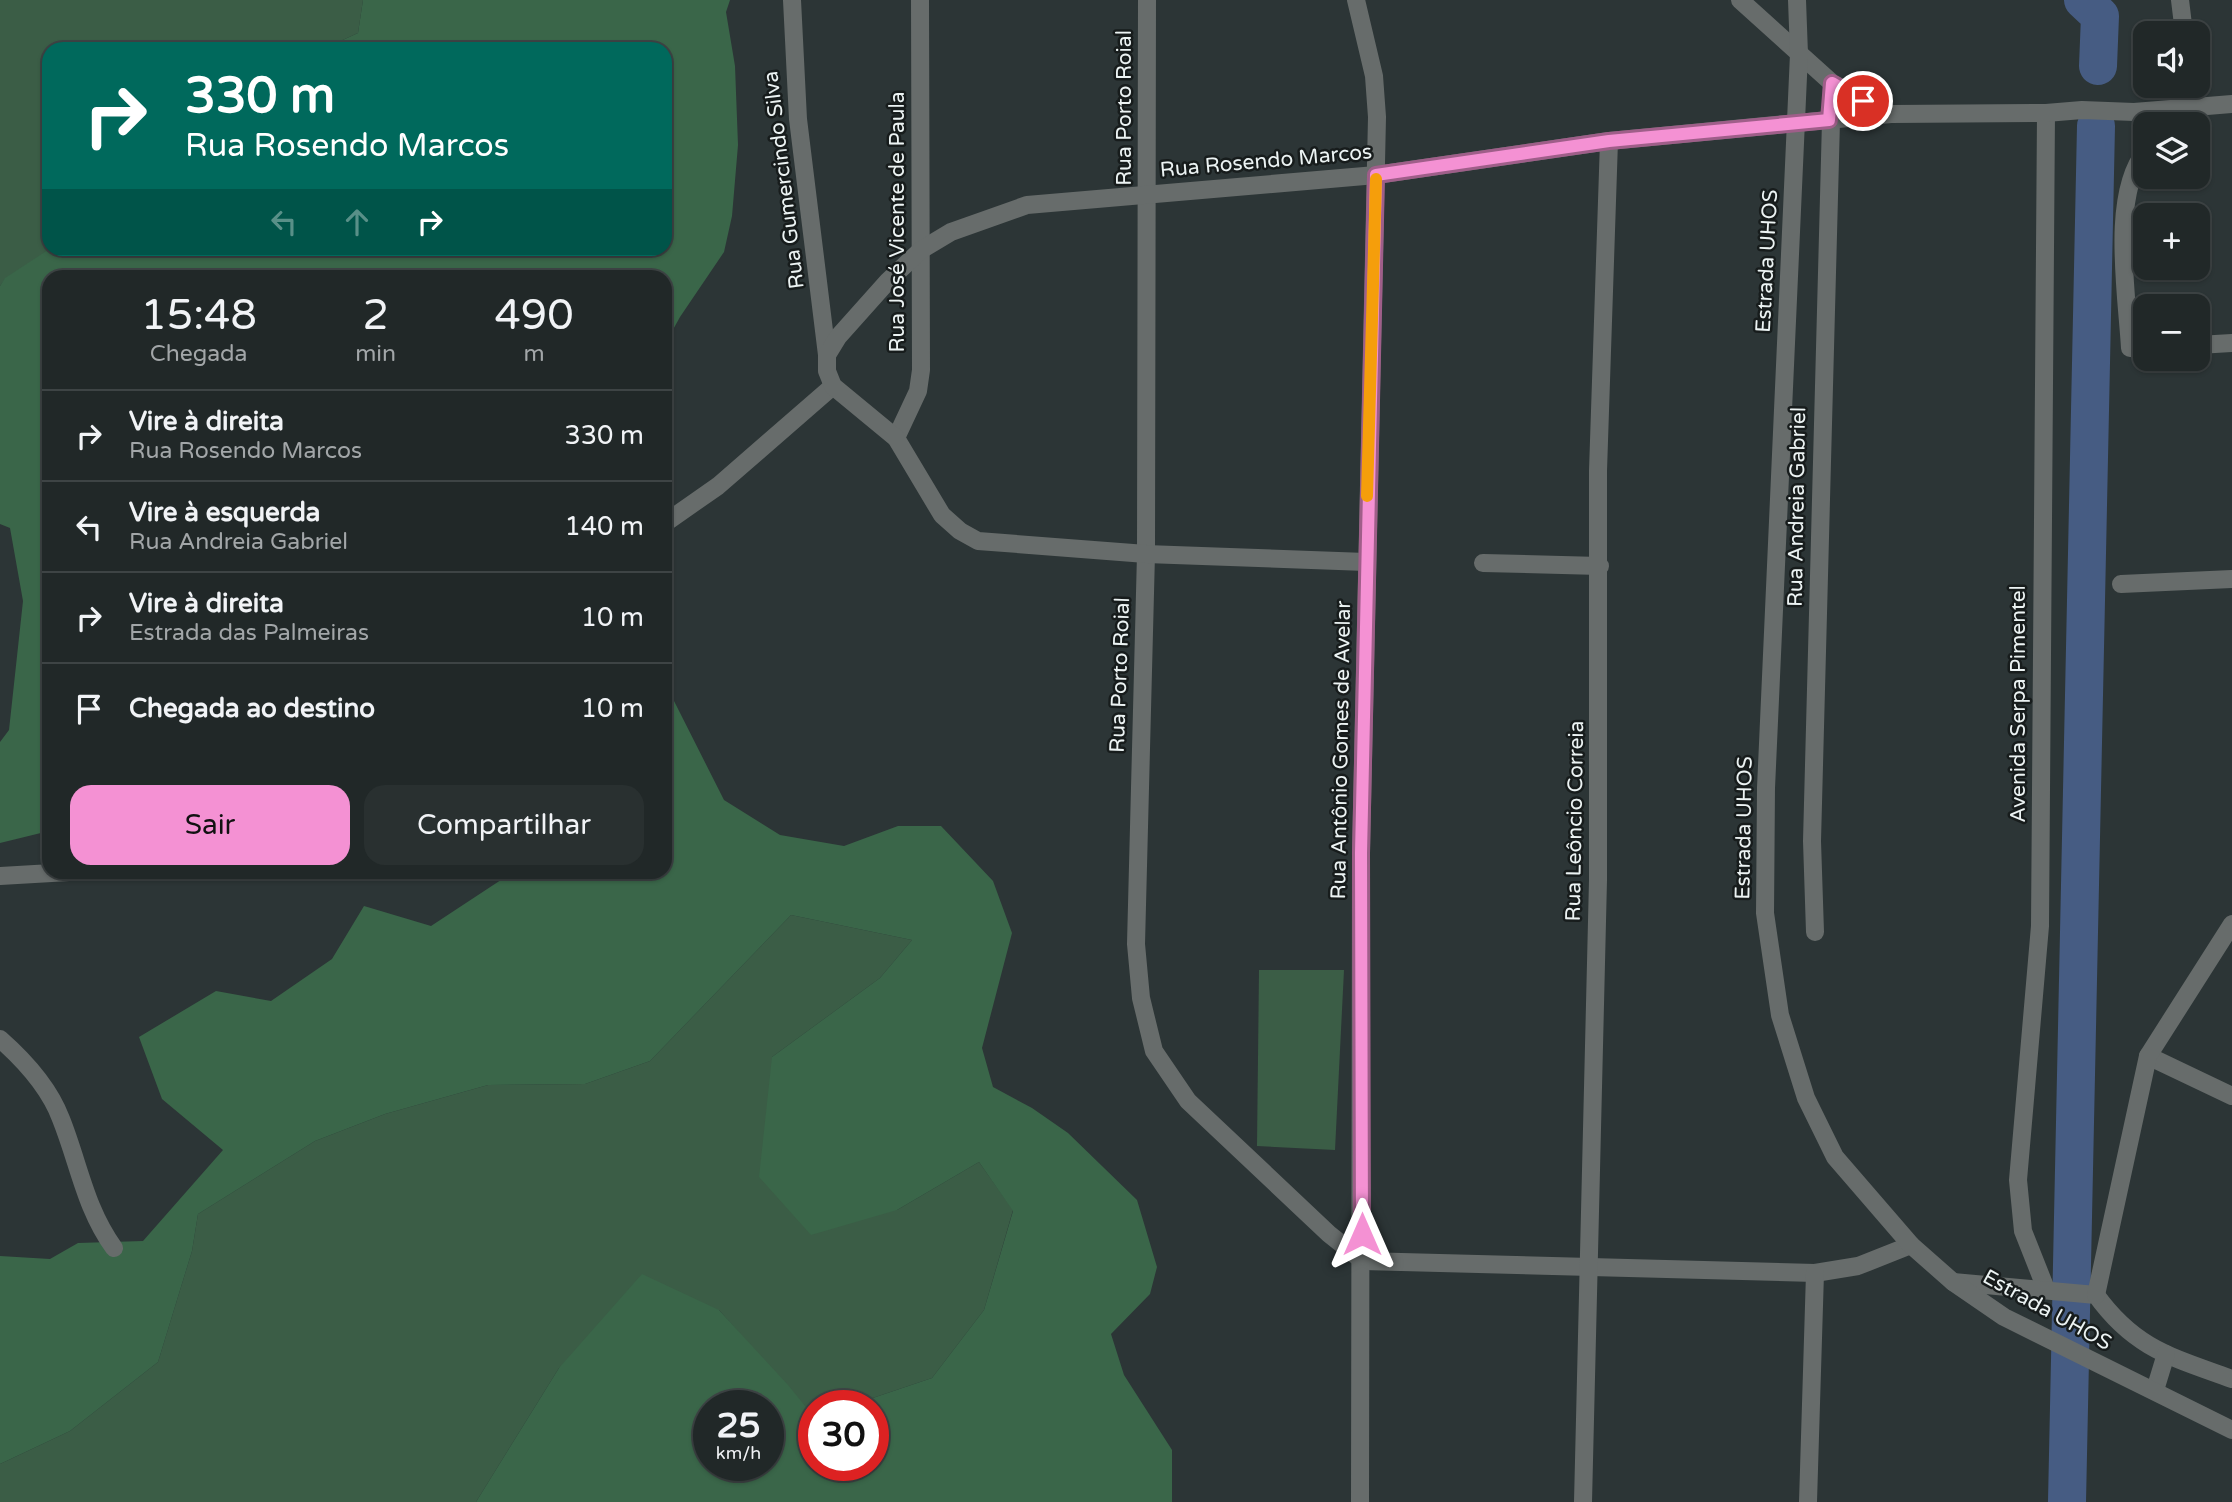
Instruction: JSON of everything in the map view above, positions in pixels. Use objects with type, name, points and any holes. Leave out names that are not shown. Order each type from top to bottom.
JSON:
[{"type":"street","name":"Rua Gumercindo Silva","points":[[792,0],[798,119],[827,355]]},
{"type":"street","name":"Rua José Vicente de Paula","points":[[896,438],[918,391],[921,250],[920,0]]},
{"type":"street","name":"Rua Porto Roial","points":[[1147,0],[1146,554],[1136,944],[1140,998],[1154,1051],[1188,1101],[1329,1234],[1363,1261]]},
{"type":"street","name":"Rua Antônio Gomes de Avelar","points":[[1356,0],[1374,76],[1376,175],[1361,853],[1363,1261],[1360,1502]]},
{"type":"street","points":[[1740,0],[1832,83],[1891,114]]},
{"type":"street","points":[[2180,0],[2183,21]]},
{"type":"street","name":"Estrada UHOS","points":[[1795,1],[1799,54],[1767,774],[1765,912],[1780,1015],[1806,1098],[1835,1157],[1911,1245],[1953,1282],[2034,1332],[2232,1430]]},
{"type":"street","name":"Rua Andreia Gabriel","points":[[1815,932],[1812,841],[1832,83]]},
{"type":"street","points":[[2182,112],[2189,106],[2189,98]]},
{"type":"street","name":"Rua Rosendo Marcos","points":[[827,355],[838,337],[888,281],[921,250],[963,227],[1027,205],[1376,175],[1609,141],[1891,114],[2046,113],[2082,110],[2134,112],[2232,104]]},
{"type":"street","name":"Avenida Serpa Pimentel","points":[[2046,113],[2040,926],[2018,1180],[2023,1231],[2048,1289]]},
{"type":"street","name":"Rua Leôncio Correia","points":[[1583,1502],[1598,880],[1598,471],[1609,141]]},
{"type":"street","points":[[2133,173],[2126,211],[2133,294]]},
{"type":"street","points":[[2210,344],[2232,343]]},
{"type":"street","points":[[827,355],[827,371],[832,386],[896,438],[942,515],[960,531],[978,541],[1146,554],[1366,562]]},
{"type":"street","points":[[672,518],[718,486],[832,386]]},
{"type":"street","points":[[1483,563],[1600,566]]},
{"type":"street","points":[[2121,584],[2232,579]]},
{"type":"street","points":[[0,876],[42,874]]},
{"type":"street","points":[[2092,1294],[2148,1056],[2199,980],[2232,924]]},
{"type":"street","points":[[0,1039],[49,1095],[61,1118],[88,1203],[114,1248]]},
{"type":"street","points":[[2148,1056],[2232,1096]]},
{"type":"street","points":[[1363,1261],[1815,1273],[1858,1266],[1911,1245]]},
{"type":"street","points":[[1808,1502],[1815,1273]]},
{"type":"street","points":[[1953,1282],[2092,1294],[2125,1331],[2165,1354],[2232,1379]]},
{"type":"street","points":[[2155,1390],[2165,1354]]},
{"type":"green space","points":[[0,0],[363,0],[358,33],[338,42],[42,42],[42,255],[6,278],[0,286]]},
{"type":"green space","points":[[363,0],[730,0],[726,12],[735,66],[738,145],[732,216],[724,252],[672,331],[672,270],[42,270],[42,833],[0,843],[0,742],[9,730],[23,601],[10,528],[0,524],[0,286],[5,278],[42,254],[42,256],[672,256],[672,42],[338,42],[358,33]]},
{"type":"green space","points":[[672,698],[724,800],[780,835],[844,846],[898,826],[941,826],[993,881],[1012,933],[982,1048],[993,1087],[1032,1108],[1068,1133],[1137,1200],[1157,1267],[1150,1294],[1111,1334],[1124,1375],[1172,1450],[1172,1502],[476,1502],[559,1368],[642,1274],[719,1310],[798,1397],[798,1481],[889,1481],[889,1393],[932,1378],[984,1310],[1013,1211],[979,1162],[897,1210],[811,1235],[759,1177],[772,1057],[880,978],[912,940],[791,915],[650,1061],[585,1084],[488,1085],[385,1114],[315,1141],[198,1214],[192,1251],[158,1362],[70,1431],[0,1464],[0,1256],[50,1259],[78,1243],[143,1241],[223,1150],[162,1099],[139,1037],[216,991],[271,1001],[332,959],[364,906],[431,926],[502,879],[672,879]]},
{"type":"green space","points":[[791,915],[912,940],[880,978],[772,1057],[897,1210],[979,1162],[1013,1210],[984,1310],[932,1378],[889,1393],[889,1390],[798,1390],[798,1399],[719,1310],[559,1368],[476,1502],[0,1502],[0,1464],[70,1431],[158,1362],[192,1251],[198,1214],[315,1141],[385,1114],[488,1085],[585,1084],[650,1061]]},
{"type":"green space","points":[[1259,970],[1344,970],[1335,1150],[1257,1146]]},
{"type":"waterway","points":[[2083,0],[2100,16],[2098,66]]},
{"type":"waterway","points":[[2067,1502],[2096,126]]},
{"type":"slow traffic","points":[[1367,496],[1376,179]]},
{"type":"route","points":[[1362,1234],[1361,853],[1368,404],[1376,175],[1609,141],[1829,120],[1832,83],[1863,101]]}]
